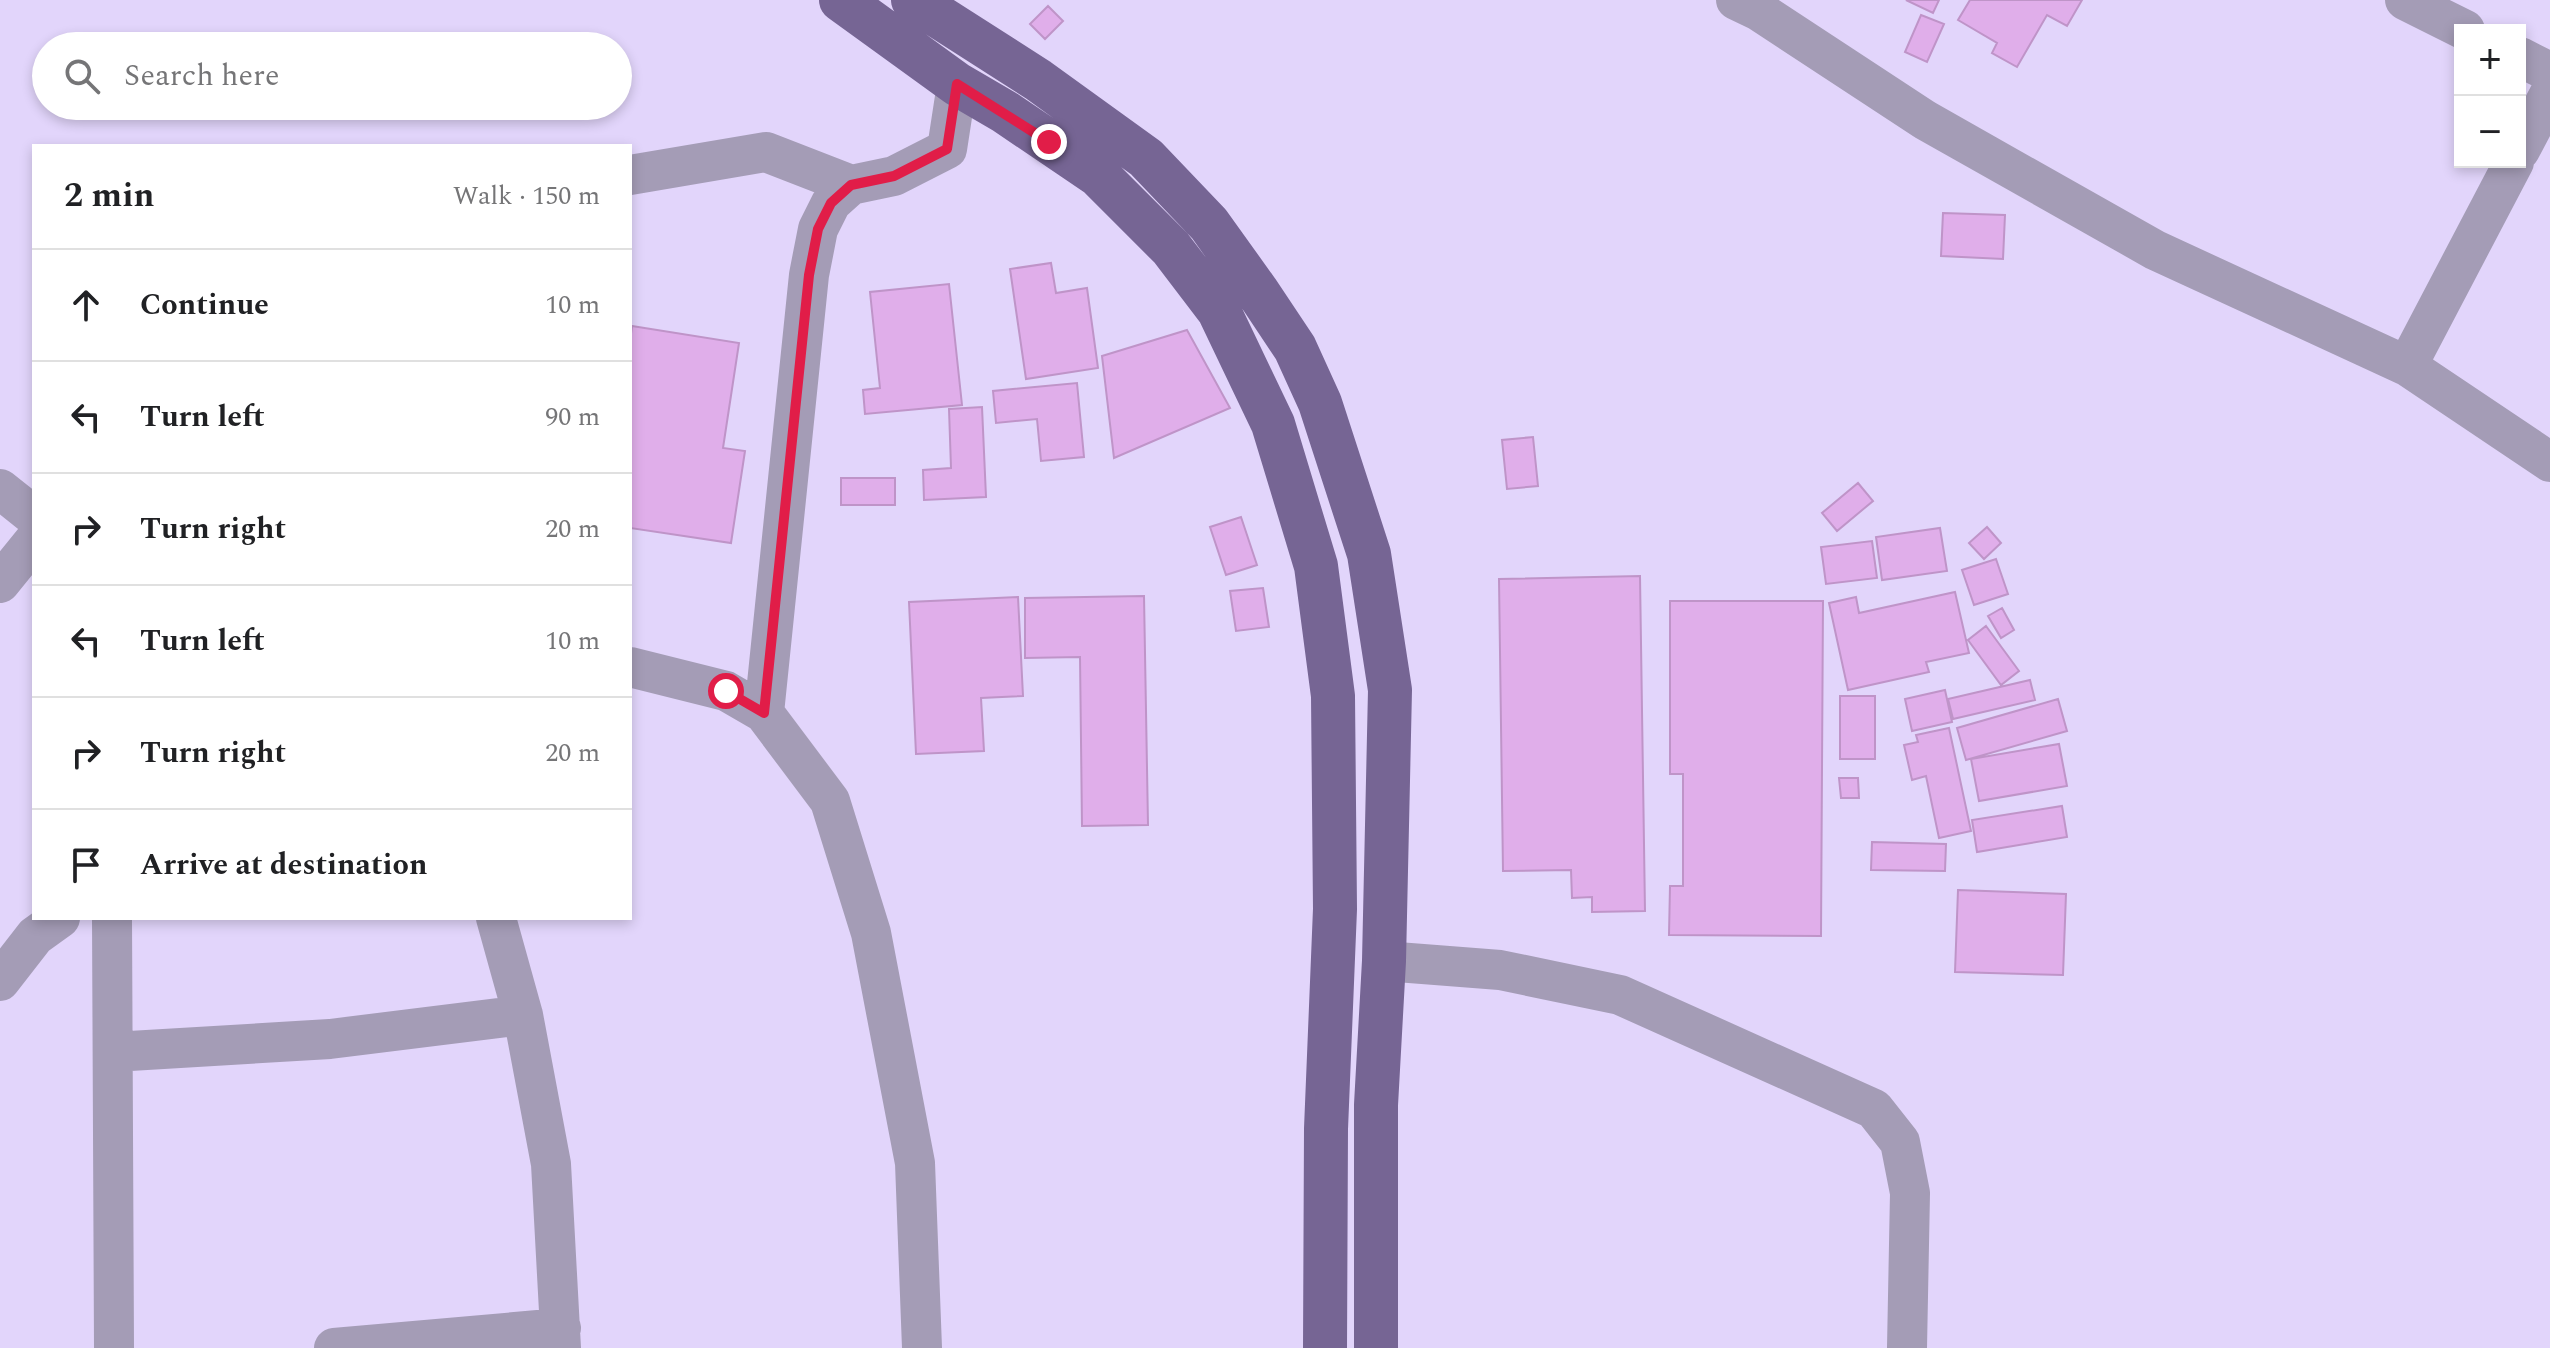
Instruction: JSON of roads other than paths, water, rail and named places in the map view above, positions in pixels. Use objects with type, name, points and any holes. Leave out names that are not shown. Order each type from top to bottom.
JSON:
[{"type":"main road","points":[[841,0],[957,84],[1005,112],[1098,175],[1171,248],[1219,311],[1273,424],[1316,566],[1333,711],[1335,909],[1326,1129],[1325,1348]]},
{"type":"main road","points":[[913,0],[1038,80],[1146,158],[1209,224],[1295,348],[1320,403],[1369,554],[1390,690],[1384,961],[1376,1105],[1376,1348]]},
{"type":"street","points":[[1736,0],[1759,11],[1925,120],[2155,250],[2407,366],[2550,462]]},
{"type":"street","points":[[2405,0],[2454,24]]},
{"type":"street","points":[[2526,60],[2550,72]]},
{"type":"street","points":[[764,713],[809,275],[818,229],[831,203],[851,185],[894,176],[947,149],[957,84]]},
{"type":"street","points":[[2526,139],[2550,93]]},
{"type":"street","points":[[632,175],[766,152],[851,185]]},
{"type":"street","points":[[2407,366],[2511,168]]},
{"type":"street","points":[[0,489],[32,514]]},
{"type":"street","points":[[0,583],[32,543]]},
{"type":"street","points":[[632,668],[726,691],[764,713],[830,801],[871,933],[915,1163],[922,1348]]},
{"type":"street","points":[[0,981],[35,936],[57,920]]},
{"type":"street","points":[[112,920],[114,1348]]},
{"type":"street","points":[[334,1348],[561,1338],[551,1164],[523,1015],[497,920]]},
{"type":"street","points":[[1384,961],[1500,970],[1620,995],[1874,1109],[1900,1142],[1910,1193],[1907,1348]]},
{"type":"street","points":[[113,1052],[330,1039],[523,1015]]}]
